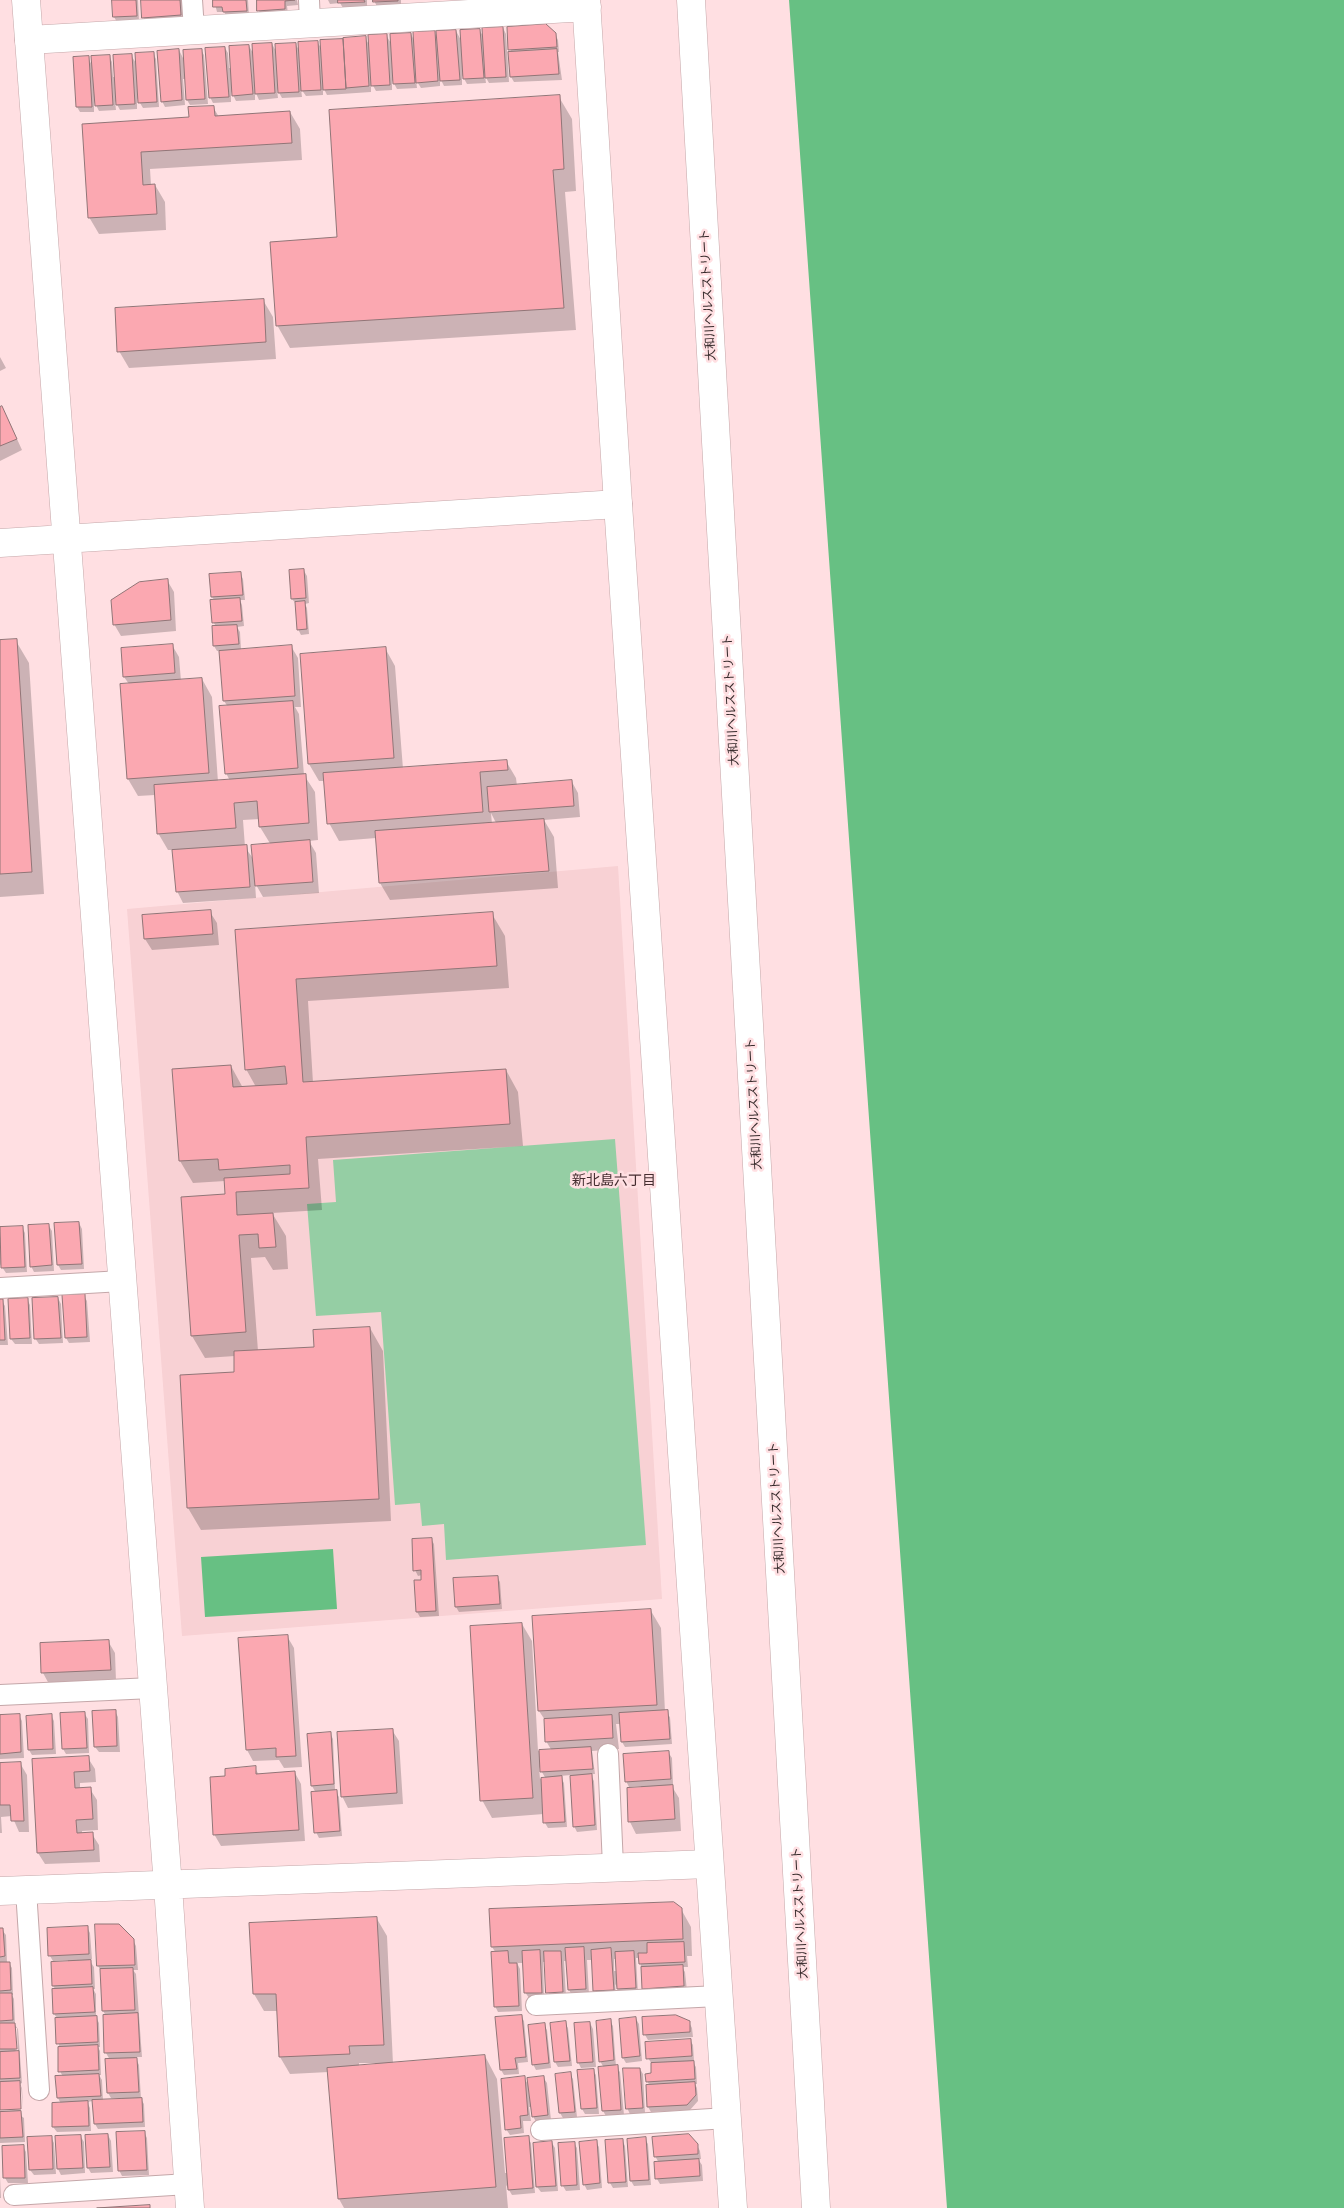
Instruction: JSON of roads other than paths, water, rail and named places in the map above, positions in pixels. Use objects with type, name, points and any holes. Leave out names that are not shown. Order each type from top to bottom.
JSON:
[{"type":"street","points":[[26,0],[168,1886],[189,2196]]},
{"type":"street","name":"大和川ヘルスストリート","points":[[692,0],[816,2208]]},
{"type":"street","points":[[29,40],[194,30],[309,12],[586,3],[733,2208]]},
{"type":"street","points":[[0,543],[618,504]]},
{"type":"street","points":[[13,1891],[613,1866],[709,1864]]},
{"type":"lane","points":[[192,0],[194,30]]},
{"type":"lane","points":[[0,1288],[122,1281]]},
{"type":"lane","points":[[0,1695],[152,1688]]},
{"type":"lane","points":[[608,1754],[613,1866]]},
{"type":"lane","points":[[13,1891],[39,2090]]},
{"type":"lane","points":[[536,2005],[718,1996]]},
{"type":"lane","points":[[541,2130],[727,2118]]},
{"type":"lane","points":[[14,2195],[189,2196]]},
{"type":"district","name":"新北島六丁目","points":[[614,1181]]}]
